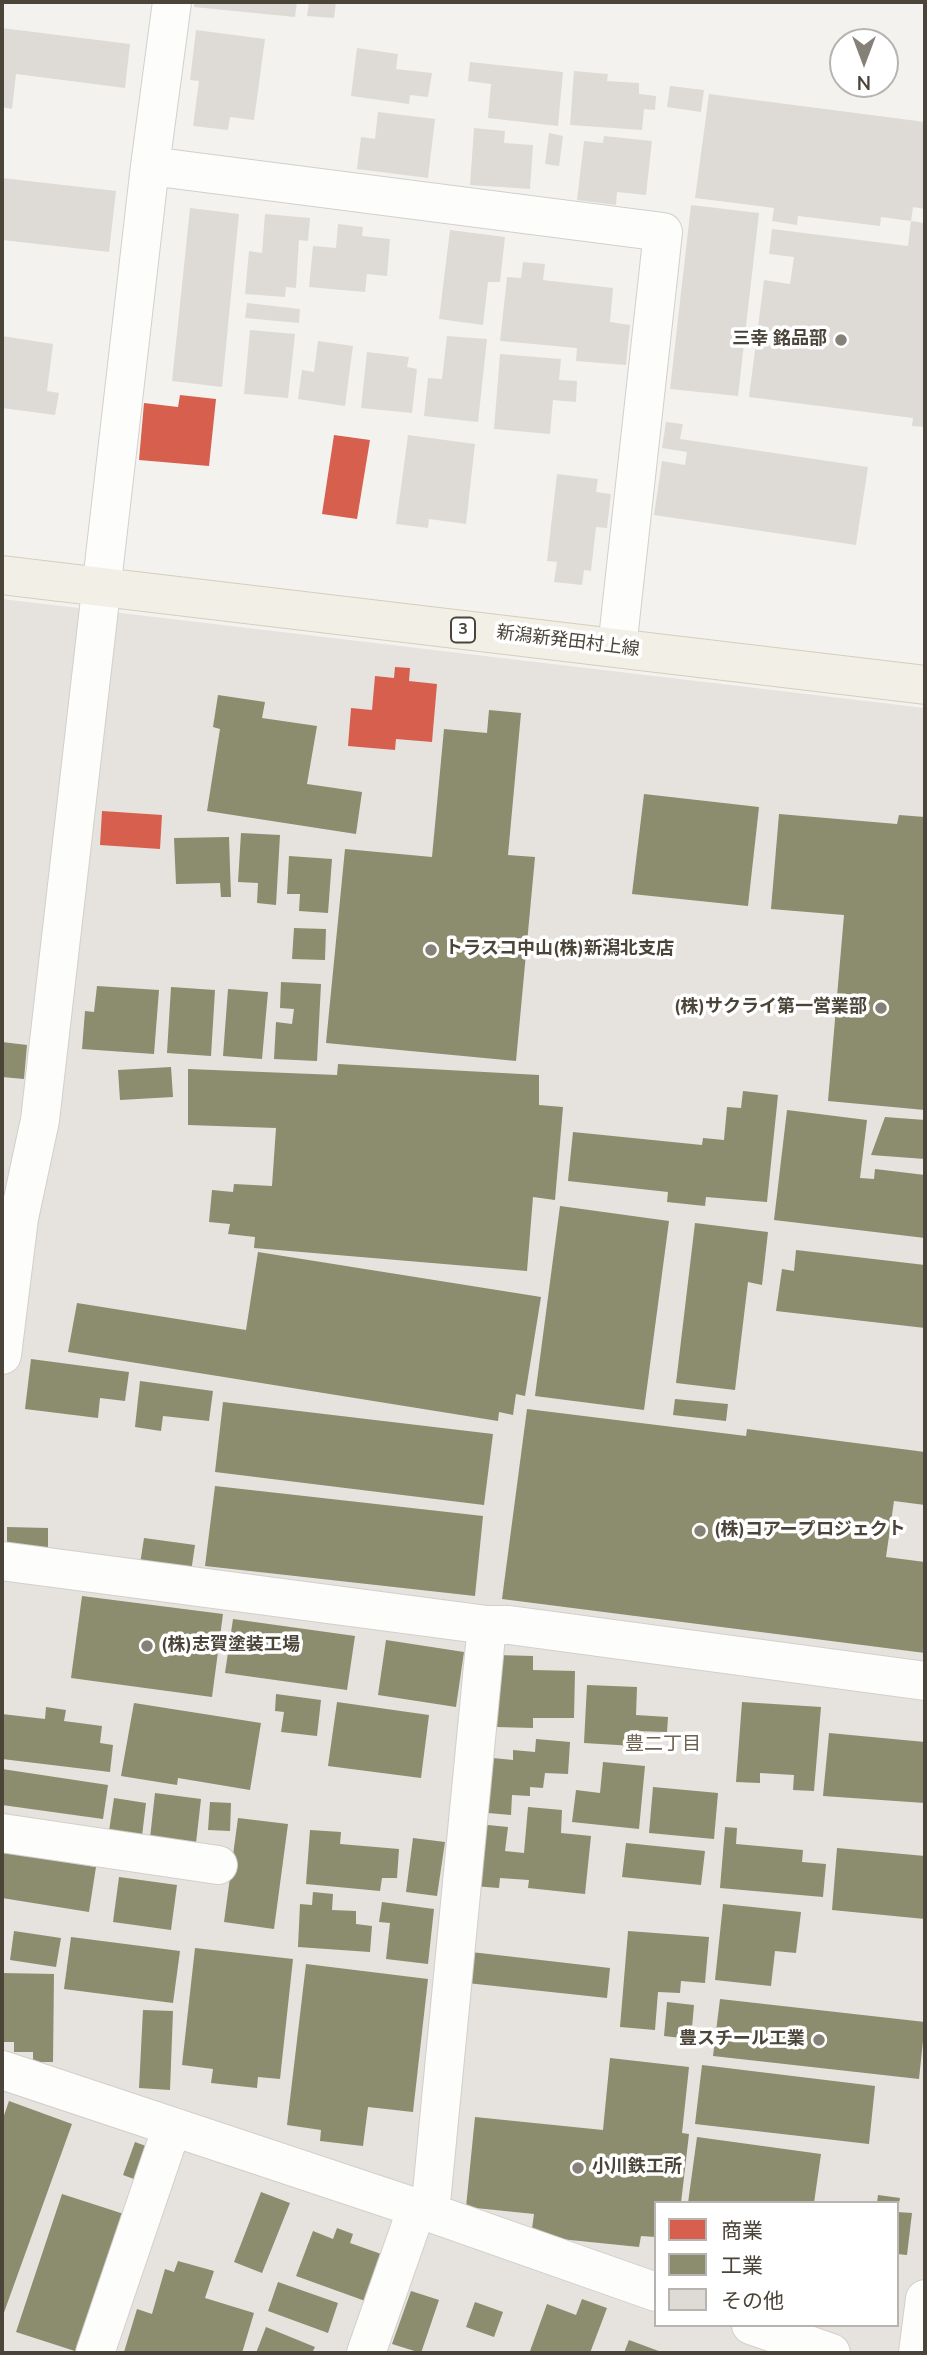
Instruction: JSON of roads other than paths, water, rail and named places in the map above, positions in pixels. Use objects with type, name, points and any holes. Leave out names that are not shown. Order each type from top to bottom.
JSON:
[{"type":"main road","name":"新潟新発田村上線","points":[[2,575],[925,685]]},
{"type":"street","points":[[2,1355],[19,1218],[40,1120],[100,588],[172,2]]},
{"type":"street","points":[[150,166],[663,232],[617,648]]},
{"type":"street","points":[[2,1561],[925,1681]]},
{"type":"street","points":[[366,2353],[424,2210],[487,1625]]},
{"type":"street","points":[[2,1832],[218,1865]]},
{"type":"street","points":[[2,2070],[424,2210],[654,2291]]},
{"type":"street","points":[[95,2353],[172,2127]]},
{"type":"street","points":[[918,2353],[925,2299]]},
{"type":"street","points":[[757,2327],[831,2353]]},
{"type":"place","name":"三幸 銘品部","points":[[841,340]]},
{"type":"place","name":"トラスコ中山(株)新潟北支店","points":[[431,950]]},
{"type":"place","name":"(株)サクライ第一営業部","points":[[881,1008]]},
{"type":"place","name":"(株)コアープロジェクト","points":[[700,1531]]},
{"type":"place","name":"(株)志賀塗装工場","points":[[147,1646]]},
{"type":"place","name":"豊スチール工業","points":[[819,2040]]},
{"type":"place","name":"小川鉄工所","points":[[578,2168]]},
{"type":"district","name":"豊二丁目","points":[[663,1745]]}]
